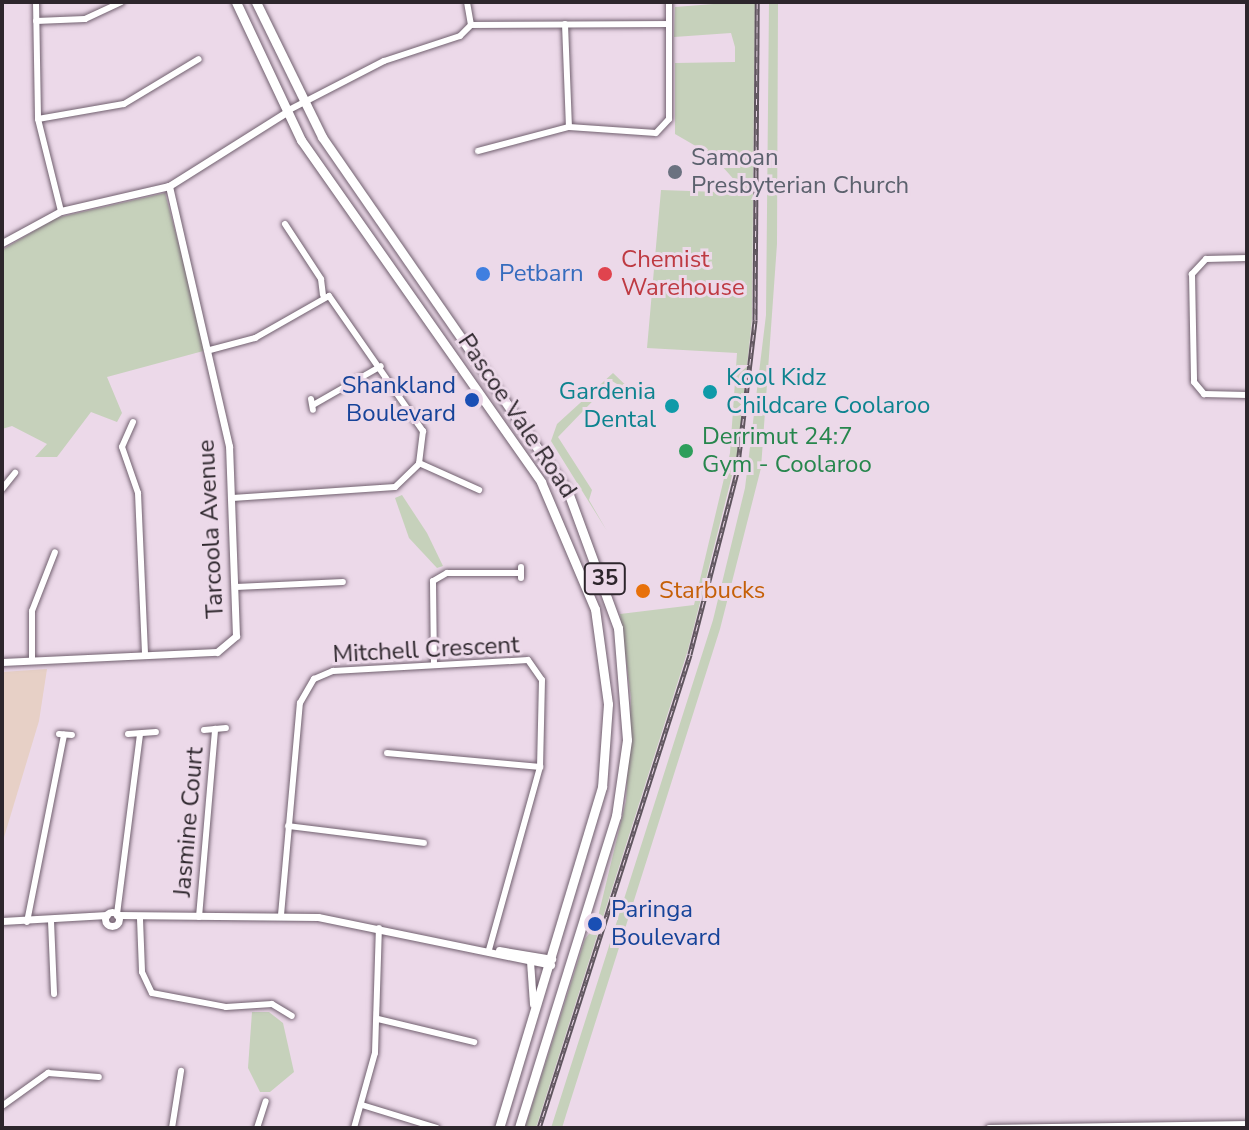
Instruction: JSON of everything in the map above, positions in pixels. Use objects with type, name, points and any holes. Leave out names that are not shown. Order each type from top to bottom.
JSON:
[{"type":"main road","name":"Pascoe Vale Road","points":[[236,2],[285,113],[513,440],[581,565],[606,680],[602,787],[552,962],[499,1128]]},
{"type":"main road","name":"Pascoe Vale Road","points":[[256,2],[301,103],[528,430],[568,492],[602,568],[625,685],[619,803],[519,1128]]},
{"type":"main road","points":[[513,440],[528,430]]},
{"type":"main road","points":[[552,962],[571,967]]},
{"type":"street","points":[[36,2],[38,119],[61,211]]},
{"type":"street","points":[[36,21],[85,19],[121,2]]},
{"type":"street","points":[[467,2],[471,25]]},
{"type":"street","points":[[478,151],[569,127],[583,133],[666,129],[669,2]]},
{"type":"street","points":[[565,24],[569,127]]},
{"type":"street","points":[[2,243],[61,211],[169,186],[301,103],[391,58],[460,36],[471,25],[669,24]]},
{"type":"street","points":[[38,119],[124,104],[199,59]]},
{"type":"street","name":"Tarcoola Avenue","points":[[2,662],[224,650],[236,636],[232,498],[210,350],[169,186]]},
{"type":"street","points":[[232,498],[383,491],[408,479],[419,463],[421,424],[340,306],[323,295],[321,279],[284,223]]},
{"type":"street","points":[[1247,258],[1206,259],[1193,268],[1197,388],[1247,395]]},
{"type":"street","points":[[210,350],[255,338],[323,295]]},
{"type":"street","points":[[313,405],[381,366]]},
{"type":"street","points":[[134,421],[121,439],[138,493],[145,656]]},
{"type":"street","points":[[419,463],[479,492]]},
{"type":"street","points":[[2,489],[15,473]]},
{"type":"street","points":[[32,661],[32,611],[56,550]]},
{"type":"street","points":[[434,665],[433,581],[447,573],[521,573]]},
{"type":"street","points":[[236,587],[344,581]]},
{"type":"street","name":"Mitchell Crescent","points":[[281,915],[300,703],[308,686],[333,671],[535,663],[542,680],[540,767],[489,950]]},
{"type":"street","name":"Jasmine Court","points":[[204,730],[226,728]]},
{"type":"street","name":"Jasmine Court","points":[[199,917],[215,729]]},
{"type":"street","points":[[128,734],[156,732]]},
{"type":"street","points":[[27,922],[61,734],[72,735]]},
{"type":"street","points":[[112,918],[140,734]]},
{"type":"street","points":[[384,745],[385,756],[540,767]]},
{"type":"street","points":[[288,826],[426,843]]},
{"type":"street","points":[[2,921],[281,915],[379,928],[552,962]]},
{"type":"street","points":[[140,919],[142,972],[152,993],[226,1007],[272,1004],[292,1016]]},
{"type":"street","points":[[51,921],[54,995]]},
{"type":"street","points":[[354,1128],[362,1105],[378,1019],[379,928]]},
{"type":"street","points":[[489,950],[530,961],[552,962]]},
{"type":"street","points":[[530,961],[536,982],[532,1021]]},
{"type":"street","points":[[378,1019],[474,1042]]},
{"type":"street","points":[[172,1128],[181,1071]]},
{"type":"street","points":[[2,1106],[48,1073],[99,1077]]},
{"type":"street","points":[[257,1128],[266,1101]]},
{"type":"street","points":[[362,1105],[437,1128]]},
{"type":"street","points":[[989,1128],[1247,1124]]},
{"type":"shaded area","points":[[47,669],[39,721],[2,844],[2,672]]},
{"type":"green space","points":[[755,2],[752,319],[738,452],[688,650],[536,1128],[525,1128],[585,939],[596,925],[626,801],[631,698],[620,614],[694,605],[730,453],[737,353],[647,348],[661,190],[746,193],[713,156],[675,134],[675,63],[735,62],[735,47],[731,33],[674,37],[675,7]]},
{"type":"green space","points":[[769,2],[778,2],[777,244],[761,468],[720,629],[562,1128],[551,1128],[713,620],[745,488],[766,315]]},
{"type":"green space","points":[[165,193],[207,350],[107,377],[122,413],[117,422],[91,412],[57,457],[35,457],[47,444],[12,426],[2,429],[2,250],[56,218]]},
{"type":"green space","points":[[613,373],[637,396],[612,381],[558,437],[592,490],[589,500],[607,531],[551,441],[557,424]]},
{"type":"green space","points":[[402,495],[427,533],[443,566],[437,568],[409,538],[395,498]]},
{"type":"green space","points":[[252,1012],[269,1012],[283,1023],[294,1072],[270,1092],[260,1092],[248,1068]]},
{"type":"railway","points":[[539,1128],[690,654],[737,472],[755,320],[757,2]]},
{"type":"place","name":"Samoan Presbyterian Church","points":[[675,172]]},
{"type":"place","name":"Petbarn","points":[[483,274]]},
{"type":"place","name":"Chemist Warehouse","points":[[605,274]]},
{"type":"place","name":"Kool Kidz Childcare Coolaroo","points":[[710,392]]},
{"type":"place","name":"Shankland Boulevard","points":[[472,400]]},
{"type":"place","name":"Gardenia Dental","points":[[672,406]]},
{"type":"place","name":"Derrimut 24:7 Gym - Coolaroo","points":[[686,451]]},
{"type":"place","name":"Starbucks","points":[[643,591]]},
{"type":"place","name":"Paringa Boulevard","points":[[595,924]]}]
